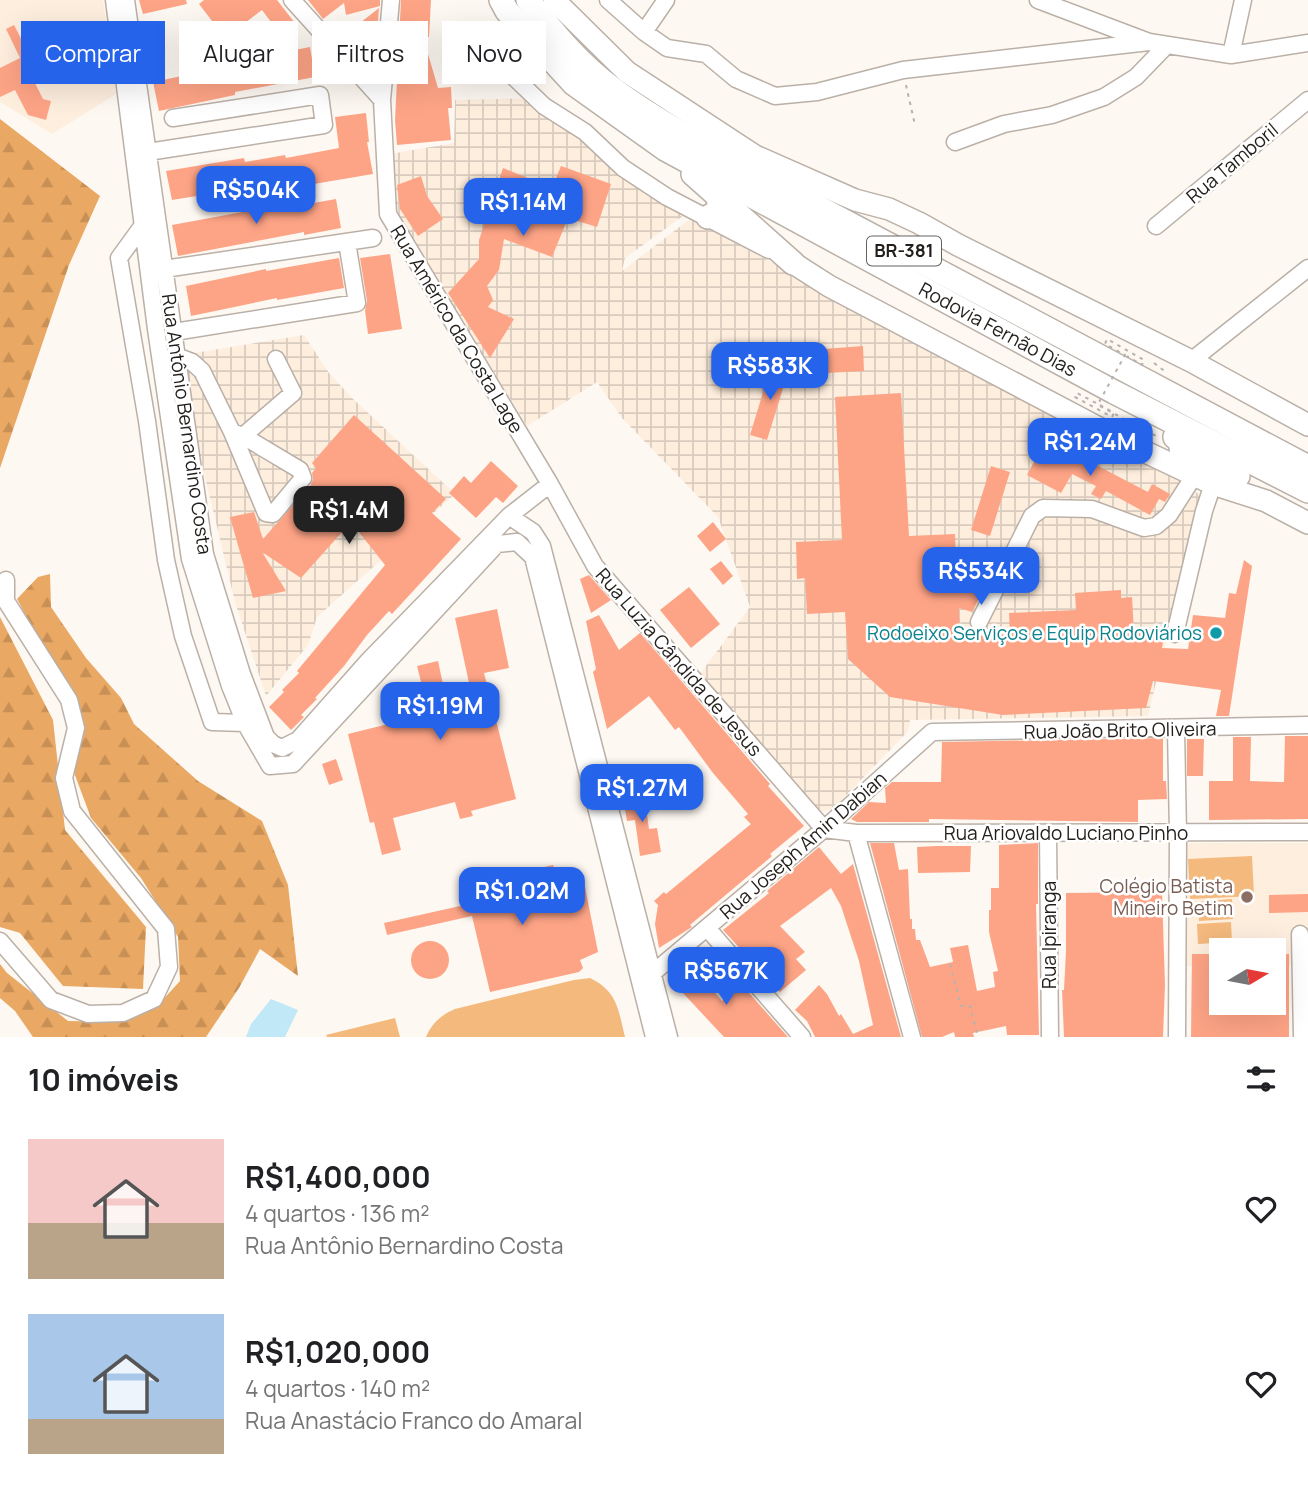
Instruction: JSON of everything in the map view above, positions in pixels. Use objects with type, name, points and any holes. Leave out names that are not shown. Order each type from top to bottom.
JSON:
[{"type":"highway","name":"Rodovia Fernão Dias","points":[[501,0],[507,11],[574,84],[665,149],[1108,396],[1308,491]]},
{"type":"highway","name":"Rodovia Fernão Dias","points":[[528,0],[562,43],[612,88],[681,132],[765,180],[1308,467]]},
{"type":"highway","name":"BR-381","points":[[665,149],[793,263]]},
{"type":"highway","points":[[755,156],[896,247]]},
{"type":"highway","points":[[708,217],[719,211],[717,195]]},
{"type":"highway","points":[[1108,396],[1171,439],[1238,476],[1308,499]]},
{"type":"highway","points":[[1171,439],[1183,463],[1204,480],[1238,476]]},
{"type":"main road","name":"BR-381","points":[[554,0],[627,72],[755,156],[855,200],[889,209],[1191,360]]},
{"type":"main road","name":"Rodovia Fernão Dias","points":[[793,263],[829,286],[1204,480],[1266,501],[1308,523]]},
{"type":"main road","points":[[1191,360],[1308,425]]},
{"type":"street","name":"Rua Antônio Bernardino Costa","points":[[114,0],[120,21]]},
{"type":"street","name":"Rua Antônio Bernardino Costa","points":[[127,0],[127,21]]},
{"type":"street","points":[[292,0],[383,100]]},
{"type":"street","name":"Rua Américo da Costa Lage","points":[[391,0],[383,100],[388,214],[550,484]]},
{"type":"street","points":[[608,0],[644,32],[667,48],[706,54],[736,79],[775,96],[817,92],[903,70],[1149,42]]},
{"type":"street","points":[[644,32],[666,0]]},
{"type":"street","points":[[1038,0],[1166,46],[1231,55],[1308,43]]},
{"type":"street","points":[[1231,55],[1243,0]]},
{"type":"street","points":[[955,142],[1004,124],[1052,115],[1104,96],[1136,77],[1166,46]]},
{"type":"street","name":"Rua Antônio Bernardino Costa","points":[[131,84],[142,225],[205,554],[242,674],[266,737],[282,748],[291,745],[497,544],[517,542],[533,557],[647,978]]},
{"type":"street","name":"Rua Antônio Bernardino Costa","points":[[135,84],[148,152],[174,332],[169,357],[190,559],[230,686],[245,723],[270,766],[293,764],[375,664],[509,516],[550,484]]},
{"type":"street","points":[[521,84],[544,106],[585,132],[623,168],[667,197],[793,263]]},
{"type":"street","points":[[148,152],[324,124],[320,96],[173,118]]},
{"type":"street","name":"Rua Tamboril","points":[[1156,226],[1308,100]]},
{"type":"street","points":[[142,225],[119,258],[147,421],[166,559],[183,636],[212,722],[245,723]]},
{"type":"street","points":[[164,269],[373,238]]},
{"type":"street","points":[[174,332],[357,303],[347,242]]},
{"type":"street","points":[[1191,360],[1308,268]]},
{"type":"street","points":[[169,357],[192,362],[202,371],[238,434],[266,513],[272,514],[303,478],[303,474],[238,434]]},
{"type":"street","points":[[238,434],[293,393],[276,359]]},
{"type":"street","points":[[979,622],[1032,516],[1042,508],[1092,509],[1144,528],[1156,526],[1204,480]]},
{"type":"street","points":[[1175,634],[1204,511],[1204,480]]},
{"type":"street","name":"Rua Luzia Cândida de Jesus","points":[[550,484],[595,566],[824,829]]},
{"type":"street","points":[[509,516],[533,531],[542,546],[647,978],[669,1037]]},
{"type":"street","points":[[0,941],[51,1000],[88,1014],[123,1013],[154,999],[169,967],[166,929],[72,811],[64,778],[76,728],[69,700],[6,601],[6,580]]},
{"type":"street","name":"Rua João Brito Oliveira","points":[[932,732],[1308,726]]},
{"type":"street","points":[[1176,729],[1177,1037]]},
{"type":"street","name":"Rua Joseph Amin Dabian","points":[[647,978],[824,829],[932,732]]},
{"type":"street","name":"Rua Ariovaldo Luciano Pinho","points":[[824,829],[856,833],[1308,832]]},
{"type":"street","points":[[856,833],[912,1037]]},
{"type":"street","name":"Rua Ipiranga","points":[[1048,833],[1050,1037]]},
{"type":"street","points":[[707,928],[802,1037]]},
{"type":"street","points":[[1300,934],[1302,1037]]},
{"type":"street","points":[[647,978],[654,1037]]},
{"type":"path","points":[[903,70],[915,125]]},
{"type":"path","points":[[1108,396],[1114,413],[1112,417],[1075,397],[1077,393],[1098,404],[1125,355],[1105,344],[1107,340],[1144,360],[1142,365],[1127,356]]},
{"type":"path","points":[[1108,396],[1099,407],[1171,439]]},
{"type":"path","points":[[950,964],[961,1006],[970,1006],[978,1037]]},
{"type":"shaded area","points":[[0,0],[103,0],[106,21],[21,21],[21,84],[115,84],[116,94],[52,134],[0,102]]},
{"type":"shaded area","points":[[536,98],[619,177],[687,213],[625,258],[622,271],[690,219],[1177,477],[1201,496],[1148,716],[910,720],[908,731],[833,809],[820,812],[700,674],[750,607],[718,517],[622,418],[597,382],[527,426],[395,211],[384,155],[454,143],[455,100]]},
{"type":"shaded area","points":[[304,335],[329,373],[352,398],[455,494],[317,617],[308,645],[266,696],[235,602],[176,356]]},
{"type":"shaded area","name":"Colégio Batista Mineiro Betim","points":[[1186,843],[1308,843],[1308,965],[1286,965],[1286,938],[1209,938],[1209,966],[1186,966]]},
{"type":"shaded area","points":[[1252,856],[1254,896],[1190,899],[1188,859]]},
{"type":"shaded area","points":[[1232,899],[1233,919],[1199,921],[1197,902]]},
{"type":"shaded area","points":[[1231,922],[1232,938],[1209,938],[1209,943],[1198,944],[1197,924]]},
{"type":"shaded area","points":[[590,978],[612,995],[625,1037],[426,1037],[438,1020],[455,1009]]},
{"type":"shaded area","points":[[395,1018],[400,1037],[326,1035]]},
{"type":"green space","points":[[0,119],[100,196],[69,265],[0,468]]},
{"type":"green space","points":[[50,574],[51,607],[86,658],[121,698],[134,724],[198,781],[262,821],[288,885],[298,976],[260,949],[239,988],[206,1037],[33,1037],[15,1011],[0,998],[0,964],[7,973],[68,1021],[114,1022],[159,1004],[180,981],[178,937],[141,878],[91,818],[73,770],[82,719],[17,599],[38,577]]},
{"type":"green space","points":[[0,617],[53,720],[65,830],[146,927],[143,989],[63,986],[20,933],[0,927]]},
{"type":"water","points":[[271,999],[298,1010],[285,1037],[246,1037],[251,1024]]},
{"type":"building","points":[[139,0],[186,0],[187,4],[143,14]]},
{"type":"building","points":[[204,0],[277,0],[293,21],[270,21],[262,10],[247,21],[212,21],[199,4]]},
{"type":"building","points":[[308,0],[380,0],[380,6],[346,15],[344,3],[323,19]]},
{"type":"building","points":[[401,0],[431,0],[429,37],[428,21],[400,21]]},
{"type":"building","points":[[379,8],[378,21],[363,21]]},
{"type":"building","points":[[14,25],[21,38],[21,84],[36,84],[43,99],[51,101],[46,120],[28,115],[15,90],[0,97],[0,68],[20,58],[6,29]]},
{"type":"building","points":[[310,47],[312,78],[298,80],[298,49]]},
{"type":"building","points":[[428,54],[438,88],[451,87],[452,108],[448,108],[451,140],[397,145],[397,84],[428,84]]},
{"type":"building","points":[[179,77],[179,84],[278,84],[159,111],[153,84],[165,84],[165,79]]},
{"type":"building","points":[[366,113],[367,142],[373,174],[296,187],[296,184],[254,191],[253,187],[172,200],[166,171],[244,158],[245,162],[285,155],[286,158],[339,148],[335,117]]},
{"type":"building","points":[[561,166],[611,184],[597,227],[568,218],[552,257],[504,239],[499,270],[487,286],[493,300],[488,307],[514,319],[490,358],[448,293],[479,259],[479,240],[503,168],[552,188]]},
{"type":"building","points":[[421,176],[427,196],[443,219],[418,236],[400,209],[397,185]]},
{"type":"building","points":[[336,199],[341,228],[304,235],[304,232],[178,256],[172,225],[297,202],[297,206]]},
{"type":"building","points":[[390,254],[402,329],[368,334],[365,310],[367,301],[360,258]]},
{"type":"building","points":[[339,258],[344,288],[277,298],[191,316],[186,286],[266,269]]},
{"type":"building","points":[[863,346],[864,371],[826,373],[824,349]]},
{"type":"building","points":[[772,363],[789,369],[767,440],[750,435]]},
{"type":"building","points":[[901,393],[909,536],[955,534],[957,584],[983,591],[972,612],[959,608],[960,637],[1010,634],[1009,613],[1076,610],[1075,593],[1121,590],[1121,598],[1132,597],[1134,632],[1165,630],[1162,648],[1188,649],[1193,615],[1225,618],[1229,593],[1236,594],[1244,560],[1252,566],[1229,716],[1216,716],[1221,690],[1153,681],[1146,708],[1003,715],[890,697],[848,659],[845,612],[807,614],[805,578],[797,579],[796,542],[842,540],[835,397]]},
{"type":"building","points":[[354,415],[446,499],[432,513],[461,539],[392,614],[389,611],[367,635],[291,730],[269,707],[284,692],[282,690],[299,673],[297,671],[385,565],[351,522],[301,578],[262,552],[286,591],[253,598],[230,517],[254,512],[263,539],[311,485],[312,473],[316,468],[312,463]]},
{"type":"building","points":[[1046,439],[1148,492],[1152,484],[1170,494],[1165,502],[1159,499],[1150,515],[1106,491],[1101,499],[1091,494],[1096,486],[1072,474],[1061,493],[1027,475]]},
{"type":"building","points":[[491,461],[518,486],[503,503],[496,497],[476,518],[449,493],[464,476],[471,483]]},
{"type":"building","points":[[991,466],[1010,472],[990,536],[971,530]]},
{"type":"building","points":[[713,522],[726,539],[710,552],[697,536]]},
{"type":"building","points":[[721,561],[733,576],[723,585],[710,569]]},
{"type":"building","points":[[589,575],[611,600],[591,613],[580,579]]},
{"type":"building","points":[[689,587],[720,624],[691,648],[660,610]]},
{"type":"building","points":[[497,609],[509,668],[484,673],[516,799],[471,811],[473,816],[460,819],[455,802],[393,818],[401,850],[382,855],[374,822],[370,823],[348,734],[429,714],[417,666],[438,661],[444,689],[469,683],[455,618]]},
{"type":"building","points":[[599,615],[619,650],[640,633],[804,826],[690,925],[692,927],[659,948],[655,924],[658,905],[654,901],[751,824],[744,817],[748,814],[679,727],[675,730],[649,696],[607,729],[593,672],[596,669],[586,621]]},
{"type":"building","points":[[1285,736],[1308,736],[1308,819],[1209,820],[1209,781],[1233,781],[1233,737],[1251,737],[1250,781],[1284,782]]},
{"type":"building","points":[[1163,738],[1163,781],[1166,781],[1167,799],[1138,800],[1138,822],[929,819],[929,822],[857,822],[851,819],[869,802],[886,803],[885,788],[892,782],[941,782],[942,742]]},
{"type":"building","points":[[1187,739],[1204,739],[1203,776],[1187,776]]},
{"type":"building","points":[[336,759],[343,780],[329,785],[322,764]]},
{"type":"building","points":[[644,793],[649,829],[657,828],[661,852],[640,856],[635,820],[627,821],[623,797]]},
{"type":"building","points":[[870,843],[894,843],[899,870],[908,869],[912,929],[915,929],[916,940],[920,940],[930,967],[953,962],[950,948],[968,945],[977,991],[995,987],[993,972],[998,971],[989,932],[989,910],[991,888],[999,888],[999,845],[1038,843],[1036,904],[1039,1035],[1007,1035],[1006,1026],[973,1033],[974,1037],[955,1037],[954,1032],[942,1037],[922,1037]]},
{"type":"building","points":[[971,846],[970,872],[918,873],[917,847]]},
{"type":"building","points":[[819,847],[841,874],[853,864],[901,1037],[815,1037],[807,1021],[795,1010],[819,985],[853,1034],[873,1025],[859,961],[841,906],[831,888],[780,926],[805,952],[796,959],[806,970],[780,992],[723,930]]},
{"type":"building","points":[[553,865],[561,888],[584,882],[598,952],[580,960],[583,968],[579,972],[490,992],[472,916],[387,935],[384,923],[469,904],[465,885]]},
{"type":"building","points":[[1162,892],[1165,985],[1163,1037],[1064,1037],[1062,990],[1066,951],[1066,893]]},
{"type":"building","points":[[1308,894],[1308,912],[1269,913],[1269,895]]},
{"type":"building","points":[[430,941],[444,946],[449,960],[444,974],[430,979],[416,974],[411,960],[416,946]]},
{"type":"building","points":[[1192,954],[1209,954],[1209,1015],[1286,1015],[1286,954],[1289,954],[1289,1037],[1191,1037]]},
{"type":"building","points":[[687,961],[722,1001],[742,985],[788,1037],[724,1037],[668,977]]},
{"type":"place","name":"Rodoeixo Serviços e Equip Rodoviários","points":[[1216,633]]},
{"type":"place","name":"Colégio Batista Mineiro Betim","points":[[1247,897]]}]
